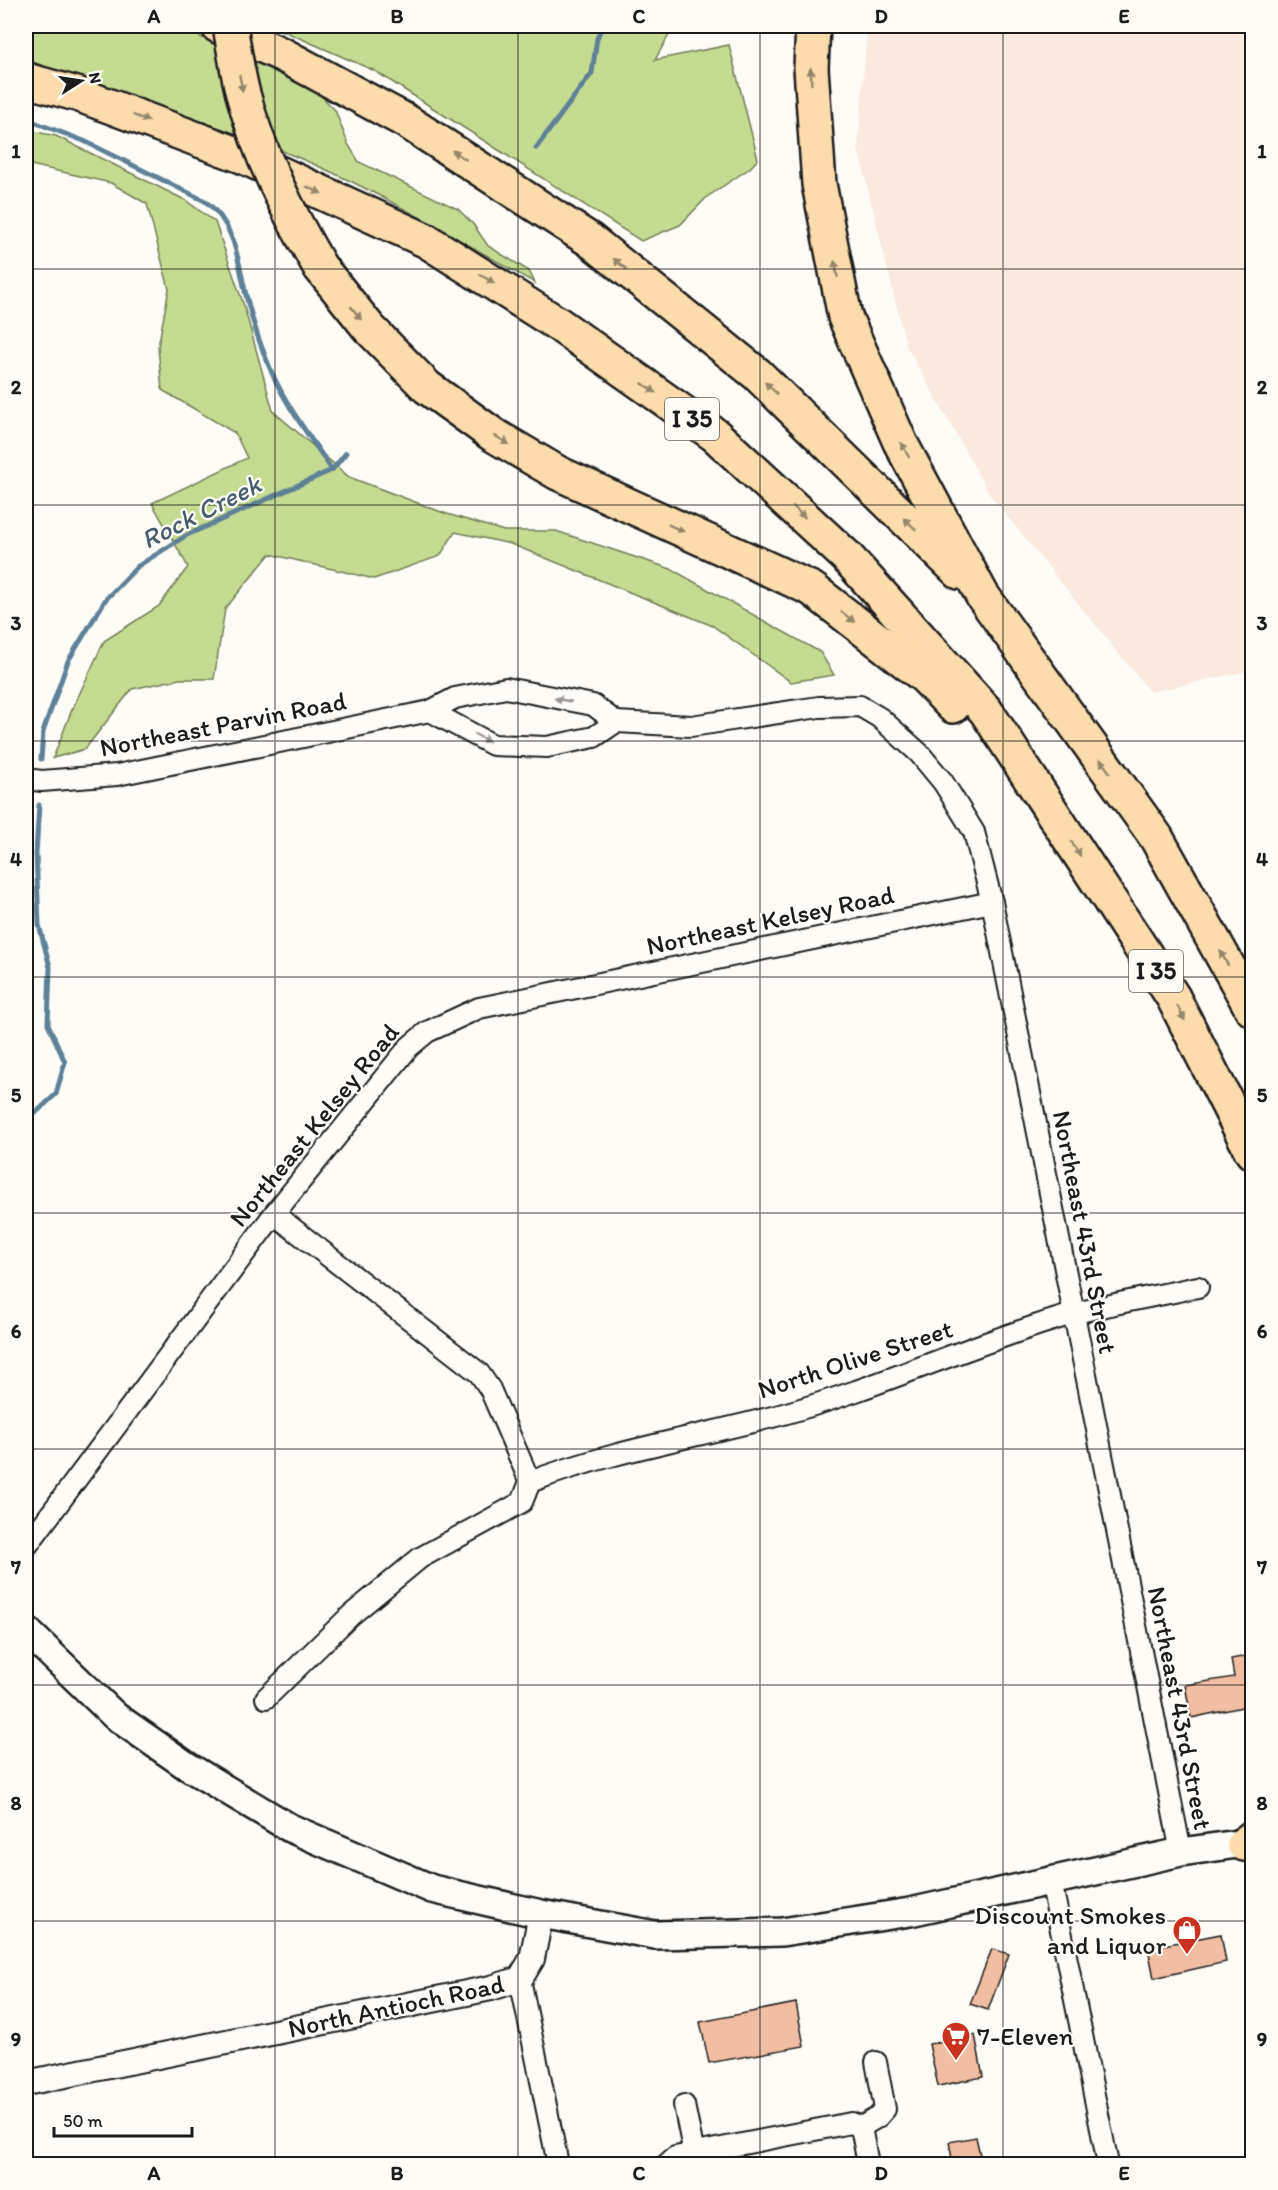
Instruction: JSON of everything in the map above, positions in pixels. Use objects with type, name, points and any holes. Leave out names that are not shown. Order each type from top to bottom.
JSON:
[{"type":"highway","name":"I 35","points":[[218,26],[283,55],[406,121],[590,240],[757,374],[982,595],[1156,837],[1252,1009]]},
{"type":"highway","points":[[230,26],[243,94],[261,146],[276,185],[320,267],[369,328],[427,387],[492,434],[558,473],[812,589],[924,677],[1044,800]]},
{"type":"highway","points":[[813,26],[811,68],[819,184],[845,317],[900,441],[982,595]]},
{"type":"highway","name":"I 35","points":[[26,80],[80,95],[242,156],[427,241],[558,324],[715,435],[846,556],[986,711],[1173,997],[1252,1152]]},
{"type":"main road","points":[[26,1630],[115,1716],[187,1766],[290,1828],[432,1889],[541,1914],[655,1935],[782,1932],[910,1912],[1181,1852],[1250,1841]]},
{"type":"street","name":"Northeast Parvin Road","points":[[26,779],[42,781],[117,775],[430,711],[455,698],[506,688],[593,705],[616,722]]},
{"type":"street","name":"Northeast 43rd Street","points":[[616,722],[691,726],[819,707],[860,706],[880,718],[919,753],[943,782],[974,832],[992,902],[1181,1852]]},
{"type":"street","points":[[430,711],[493,745],[547,747],[594,737],[616,722]]},
{"type":"street","name":"Northeast Kelsey Road","points":[[26,1547],[274,1214],[409,1047],[427,1032],[479,1008],[992,902]]},
{"type":"street","points":[[266,1698],[351,1615],[420,1558],[522,1502],[530,1482],[490,1389],[479,1373],[274,1214]]},
{"type":"street","name":"North Olive Street","points":[[530,1482],[576,1464],[623,1451],[776,1416],[881,1383],[1074,1314],[1198,1287]]},
{"type":"street","points":[[1051,1881],[1108,2164]]},
{"type":"street","name":"North Antioch Road","points":[[26,2083],[491,1988],[520,1978],[532,1959],[541,1914]]},
{"type":"street","points":[[520,1978],[558,2164]]},
{"type":"street","points":[[861,2127],[878,2117],[885,2109],[876,2062]]},
{"type":"street","points":[[684,2105],[694,2154]]},
{"type":"street","points":[[667,2164],[675,2157],[851,2123],[861,2127]]},
{"type":"street","points":[[861,2127],[868,2164]]},
{"type":"shaded area","points":[[867,26],[1252,26],[1252,670],[1150,692],[990,495],[906,345],[858,148]]},
{"type":"green space","points":[[26,26],[177,26],[316,91],[335,110],[348,144],[359,162],[458,209],[473,224],[488,246],[529,271],[535,283],[396,205],[311,163],[240,135],[26,59]]},
{"type":"green space","points":[[272,26],[674,26],[655,60],[729,45],[758,159],[750,168],[707,197],[680,225],[641,241],[375,71]]},
{"type":"green space","points":[[26,130],[56,136],[185,200],[215,222],[244,306],[273,411],[349,477],[444,513],[504,531],[556,531],[671,569],[820,652],[834,675],[791,682],[713,626],[511,544],[455,532],[440,556],[374,579],[270,554],[225,609],[214,679],[179,679],[132,689],[85,749],[53,758],[71,712],[104,641],[159,606],[188,567],[152,503],[247,458],[235,433],[162,390],[158,347],[169,289],[147,204],[111,183],[26,164]]},
{"type":"building","points":[[1252,1655],[1252,1705],[1191,1718],[1185,1685],[1234,1677],[1231,1659]]},
{"type":"building","name":"Discount Smokes and Liquor","points":[[1221,1934],[1226,1962],[1154,1978],[1148,1948]]},
{"type":"building","points":[[992,1949],[1009,1954],[988,2010],[970,2004]]},
{"type":"building","points":[[796,2003],[804,2046],[709,2063],[700,2022]]},
{"type":"building","name":"7-Eleven","points":[[975,2035],[983,2077],[938,2086],[929,2044]]},
{"type":"building","points":[[976,2137],[982,2164],[953,2164],[949,2142]]},
{"type":"waterway","name":"Rock Creek","points":[[536,148],[592,73],[597,38],[602,26]]},
{"type":"waterway","points":[[26,119],[84,141],[205,201],[216,211],[224,222],[235,248],[253,321],[272,373],[292,410],[332,470]]},
{"type":"waterway","name":"Rock Creek","points":[[41,759],[43,732],[68,661],[106,599],[138,566],[187,535],[332,470],[346,453]]},
{"type":"waterway","name":"Rock Creek","points":[[26,1122],[56,1094],[65,1062],[48,1024],[50,967],[39,925],[36,853],[39,805]]},
{"type":"place","name":"Discount Smokes and Liquor","points":[[1187,1956]]},
{"type":"place","name":"7-Eleven","points":[[956,2062]]}]
